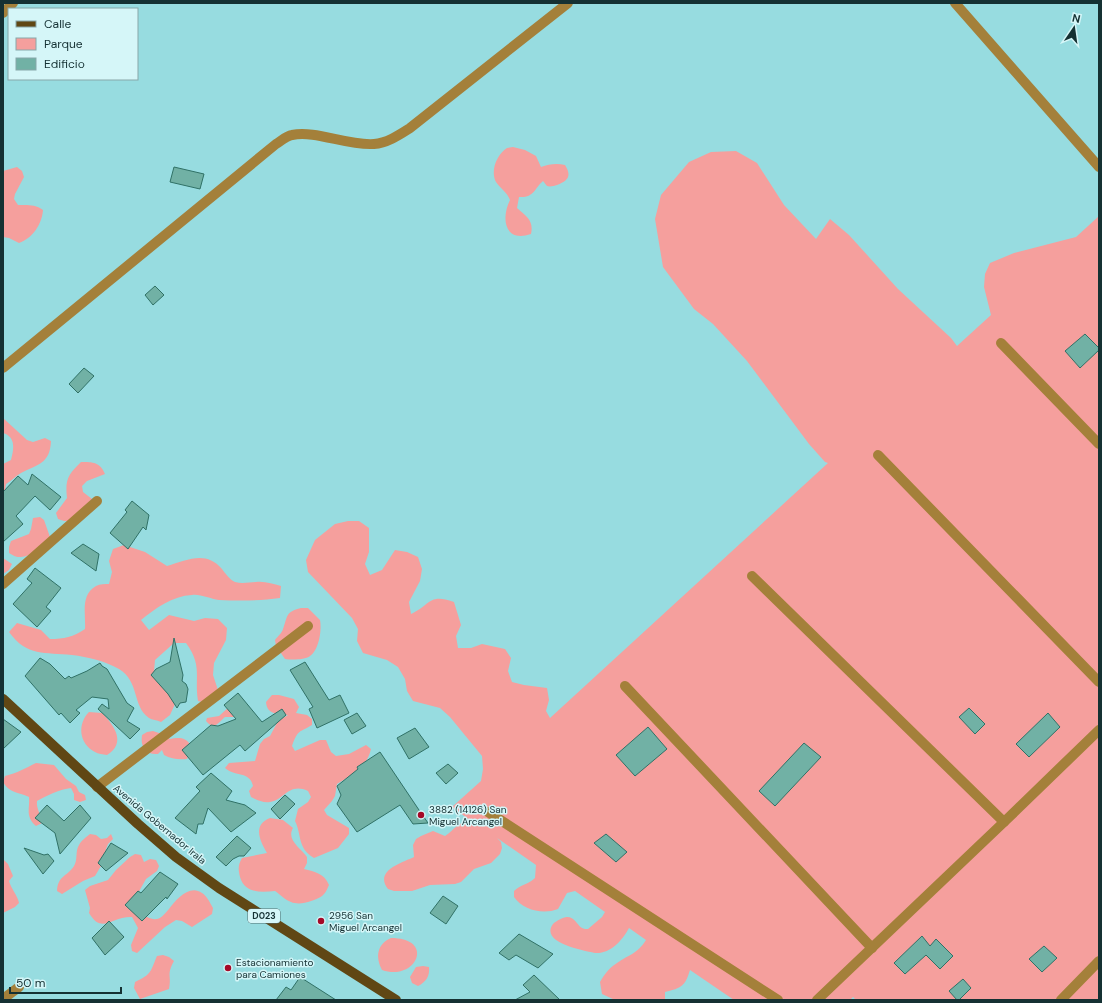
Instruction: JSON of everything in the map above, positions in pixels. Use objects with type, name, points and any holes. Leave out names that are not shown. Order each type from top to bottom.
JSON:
[{"type":"main road","name":"Avenida Gobernador Irala","points":[[3,699],[97,787],[176,857],[219,888],[396,1000]]},
{"type":"street","points":[[3,13],[13,3]]},
{"type":"street","points":[[3,368],[276,144],[290,135],[308,134],[358,144],[376,144],[392,139],[410,128],[568,3]]},
{"type":"street","points":[[955,3],[1099,167]]},
{"type":"street","points":[[1001,343],[1099,444]]},
{"type":"street","points":[[878,454],[1099,682]]},
{"type":"street","points":[[3,584],[97,501]]},
{"type":"street","points":[[752,576],[1004,822]]},
{"type":"street","points":[[97,787],[308,626]]},
{"type":"street","points":[[625,686],[872,948]]},
{"type":"street","points":[[817,1000],[1099,730]]},
{"type":"street","points":[[488,812],[778,1000]]},
{"type":"street","points":[[1061,1000],[1099,961]]},
{"type":"street","points":[[3,999],[19,987]]},
{"type":"green space","points":[[513,147],[525,150],[536,156],[541,167],[553,164],[562,164],[565,165],[568,172],[568,178],[561,183],[553,186],[547,186],[543,181],[528,196],[519,197],[517,208],[526,216],[532,229],[531,234],[522,236],[515,235],[510,232],[507,227],[506,214],[510,200],[494,178],[494,168],[500,154],[507,148]]},
{"type":"green space","points":[[736,151],[757,163],[784,205],[816,239],[830,219],[849,235],[898,289],[951,338],[957,346],[991,315],[984,287],[985,274],[990,263],[1014,253],[1076,237],[1099,216],[1099,1000],[856,1000],[853,997],[850,1000],[734,1000],[690,970],[682,986],[665,992],[665,1000],[615,1000],[602,994],[600,982],[612,967],[636,951],[646,940],[629,928],[623,938],[615,946],[600,953],[574,948],[558,941],[552,936],[550,931],[553,924],[558,920],[565,917],[570,917],[574,919],[582,928],[588,929],[602,917],[605,912],[575,891],[567,893],[558,909],[552,911],[534,910],[523,905],[514,897],[514,891],[535,878],[536,865],[497,838],[501,842],[502,848],[500,854],[491,863],[474,869],[461,882],[455,884],[430,885],[412,891],[394,891],[388,889],[385,883],[384,877],[391,868],[414,857],[413,845],[416,839],[433,831],[445,836],[463,822],[471,821],[452,807],[481,781],[483,769],[482,756],[450,717],[440,708],[413,701],[407,691],[405,679],[398,667],[387,660],[363,653],[357,641],[358,629],[352,618],[308,572],[306,560],[315,540],[335,524],[348,521],[359,521],[369,528],[369,552],[365,564],[370,575],[382,570],[395,550],[407,552],[418,557],[422,569],[420,581],[409,602],[411,614],[418,611],[434,599],[454,602],[461,625],[456,636],[458,648],[471,648],[482,644],[505,649],[511,658],[508,671],[512,682],[547,688],[549,700],[546,711],[550,718],[828,463],[825,462],[809,444],[747,361],[713,324],[694,309],[663,267],[655,219],[661,195],[689,162],[711,152]]},
{"type":"green space","points":[[17,167],[22,171],[24,177],[14,199],[18,205],[34,206],[43,210],[41,220],[36,230],[29,238],[19,243],[3,237],[3,171]]},
{"type":"green space","points":[[3,418],[27,440],[33,442],[45,438],[51,441],[46,459],[38,465],[21,473],[6,484],[3,503],[3,464],[11,460],[13,444],[10,437],[3,433]]},
{"type":"green space","points":[[81,462],[89,462],[98,465],[105,474],[87,481],[82,486],[83,492],[92,499],[70,521],[58,519],[56,513],[67,498],[68,478]]},
{"type":"green space","points":[[40,517],[44,520],[50,537],[31,554],[26,556],[15,556],[9,553],[11,541],[29,534],[33,518]]},
{"type":"green space","points":[[124,545],[145,552],[167,566],[189,559],[203,558],[216,563],[229,578],[235,582],[263,582],[281,586],[280,598],[272,599],[227,600],[199,595],[185,596],[165,603],[141,620],[149,630],[169,615],[194,621],[205,618],[218,619],[227,628],[226,640],[214,663],[213,675],[221,699],[210,704],[198,701],[196,665],[191,651],[186,643],[174,643],[155,660],[154,672],[175,704],[170,715],[161,722],[150,719],[144,713],[140,707],[130,680],[126,674],[119,669],[90,658],[37,652],[23,646],[9,632],[17,623],[41,630],[50,639],[55,639],[72,636],[85,629],[85,605],[88,594],[96,586],[101,584],[109,584],[112,572],[109,561],[113,549]]},
{"type":"green space","points":[[3,558],[12,564],[9,570],[3,574]]},
{"type":"green space","points":[[301,608],[308,608],[320,620],[321,629],[318,645],[313,653],[308,657],[291,660],[285,659],[276,646],[275,640],[282,632],[288,615],[292,611]]},
{"type":"green space","points":[[272,695],[279,695],[294,699],[299,707],[296,713],[307,715],[312,719],[312,725],[299,732],[296,737],[292,746],[295,751],[320,740],[326,740],[331,752],[336,756],[349,754],[366,745],[371,749],[362,766],[353,774],[337,784],[335,796],[324,810],[327,815],[349,828],[349,834],[338,848],[314,858],[302,846],[295,821],[298,809],[308,802],[311,797],[308,791],[301,789],[291,790],[275,801],[260,801],[251,797],[249,791],[253,786],[249,778],[229,771],[225,768],[229,763],[255,761],[260,744],[264,739],[270,736],[278,721],[288,715],[274,713],[268,709],[266,702]]},
{"type":"green space","points":[[229,707],[237,717],[225,717],[216,725],[209,724],[206,721],[207,718],[219,716]]},
{"type":"green space","points":[[89,712],[102,713],[114,728],[117,740],[116,745],[107,755],[96,753],[86,744],[83,739],[81,728],[85,717]]},
{"type":"green space","points":[[153,731],[165,735],[170,739],[185,739],[190,745],[190,753],[187,759],[169,757],[164,755],[162,750],[158,754],[147,752],[143,747],[142,735]]},
{"type":"green space","points":[[36,763],[54,765],[66,779],[76,786],[79,792],[85,795],[86,800],[80,802],[74,800],[74,794],[71,788],[58,791],[37,801],[42,823],[36,826],[29,816],[29,797],[11,790],[5,786],[3,782],[5,776]]},
{"type":"green space","points":[[270,818],[283,820],[293,828],[291,836],[295,844],[307,857],[307,863],[304,869],[322,875],[329,885],[322,896],[315,900],[295,903],[287,900],[275,891],[254,891],[242,883],[239,865],[242,858],[267,853],[260,838],[259,829],[264,821]]},
{"type":"green space","points":[[90,834],[96,835],[101,839],[107,838],[111,834],[113,839],[108,844],[104,861],[95,876],[83,881],[62,894],[57,891],[59,882],[74,866],[78,847]]},
{"type":"green space","points":[[135,854],[141,855],[144,862],[150,859],[156,860],[159,866],[157,871],[146,879],[137,895],[140,913],[150,918],[159,918],[164,915],[183,894],[192,890],[204,894],[213,908],[212,914],[192,927],[182,921],[176,920],[165,927],[137,953],[132,951],[131,945],[138,928],[132,917],[125,917],[103,924],[98,923],[89,913],[90,908],[85,890],[90,886],[108,880],[116,870]]},
{"type":"green space","points":[[3,859],[8,864],[13,876],[9,881],[19,903],[15,907],[3,913]]},
{"type":"green space","points":[[391,938],[405,940],[413,945],[417,951],[416,958],[412,965],[404,970],[394,972],[382,970],[378,960],[380,947]]},
{"type":"green space","points":[[163,955],[174,961],[170,973],[169,989],[140,999],[134,988],[135,982],[145,977],[150,972],[157,956]]},
{"type":"green space","points":[[416,967],[429,967],[429,973],[425,981],[418,986],[412,983],[410,977]]},
{"type":"building","points":[[174,167],[204,174],[200,189],[170,182]]},
{"type":"building","points":[[155,286],[164,295],[153,305],[145,295]]},
{"type":"building","points":[[1085,334],[1099,348],[1099,350],[1080,368],[1065,351]]},
{"type":"building","points":[[84,368],[94,376],[78,393],[69,384]]},
{"type":"building","points":[[32,474],[61,497],[50,510],[35,496],[16,516],[23,524],[3,542],[3,492],[18,476],[28,485]]},
{"type":"building","points":[[132,501],[149,515],[146,530],[143,527],[128,549],[110,533],[127,512],[125,510]]},
{"type":"building","points":[[83,544],[99,554],[96,571],[71,553]]},
{"type":"building","points":[[35,568],[61,588],[46,607],[51,611],[37,627],[13,604],[32,583],[27,579]]},
{"type":"building","points":[[174,638],[183,675],[182,681],[186,684],[188,689],[186,702],[180,703],[177,708],[168,694],[151,675],[156,669],[170,662]]},
{"type":"building","points":[[40,658],[50,664],[65,679],[69,676],[71,678],[87,671],[100,663],[107,669],[127,703],[134,708],[127,721],[140,729],[130,739],[98,709],[102,704],[109,709],[108,699],[92,697],[76,710],[80,713],[70,723],[61,713],[59,715],[25,676]]},
{"type":"building","points":[[305,662],[329,700],[340,695],[349,713],[317,728],[309,709],[313,707],[290,670]]},
{"type":"building","points":[[238,693],[262,722],[282,709],[286,715],[245,751],[240,745],[203,775],[182,750],[211,725],[218,726],[236,719],[224,705]]},
{"type":"building","points":[[969,708],[985,724],[975,734],[959,717]]},
{"type":"building","points":[[357,713],[366,726],[352,734],[344,720]]},
{"type":"building","points":[[1048,713],[1060,727],[1029,757],[1016,744]]},
{"type":"building","points":[[3,719],[21,732],[3,749]]},
{"type":"building","points":[[648,727],[667,749],[635,776],[616,755]]},
{"type":"building","points":[[415,728],[429,747],[409,759],[397,738]]},
{"type":"building","points":[[804,743],[821,757],[775,806],[759,791]]},
{"type":"building","points":[[380,752],[428,823],[413,824],[400,805],[357,832],[337,804],[341,795],[337,786],[358,769],[357,767]]},
{"type":"building","points":[[448,764],[458,773],[446,784],[436,773]]},
{"type":"building","points":[[211,773],[232,791],[226,800],[245,805],[256,813],[231,832],[208,808],[203,824],[198,824],[196,834],[175,818],[200,791],[196,787]]},
{"type":"building","points":[[285,795],[295,804],[280,819],[271,809]]},
{"type":"building","points":[[47,805],[64,821],[80,805],[91,818],[60,854],[55,833],[35,818]]},
{"type":"building","points":[[606,834],[627,852],[616,862],[594,843]]},
{"type":"building","points":[[237,836],[251,848],[244,856],[239,856],[233,859],[226,866],[216,857]]},
{"type":"building","points":[[111,843],[128,853],[106,871],[98,863]]},
{"type":"building","points":[[24,848],[44,855],[48,854],[54,861],[43,874]]},
{"type":"building","points":[[160,872],[178,884],[167,899],[166,897],[142,921],[125,905],[138,891],[141,893]]},
{"type":"building","points":[[443,896],[458,906],[446,924],[430,913]]},
{"type":"building","points":[[109,921],[124,937],[105,955],[92,938]]},
{"type":"building","points":[[519,934],[553,954],[538,968],[516,955],[509,960],[499,953]]},
{"type":"building","points":[[922,936],[930,946],[936,939],[953,956],[940,969],[926,955],[905,974],[894,963]]},
{"type":"building","points":[[1044,946],[1057,958],[1042,972],[1029,959]]},
{"type":"building","points":[[534,975],[560,1000],[515,1000],[530,992],[523,985]]},
{"type":"building","points":[[300,977],[336,1000],[276,1000],[286,987],[291,990]]},
{"type":"building","points":[[963,979],[971,988],[959,1000],[957,1000],[949,991]]},
{"type":"place","name":"3882 (14126) San Miguel Arcangel","points":[[421,815]]},
{"type":"place","name":"2956 San Miguel Arcangel","points":[[321,921]]},
{"type":"place","name":"Estacionamiento para Camiones","points":[[228,968]]}]
